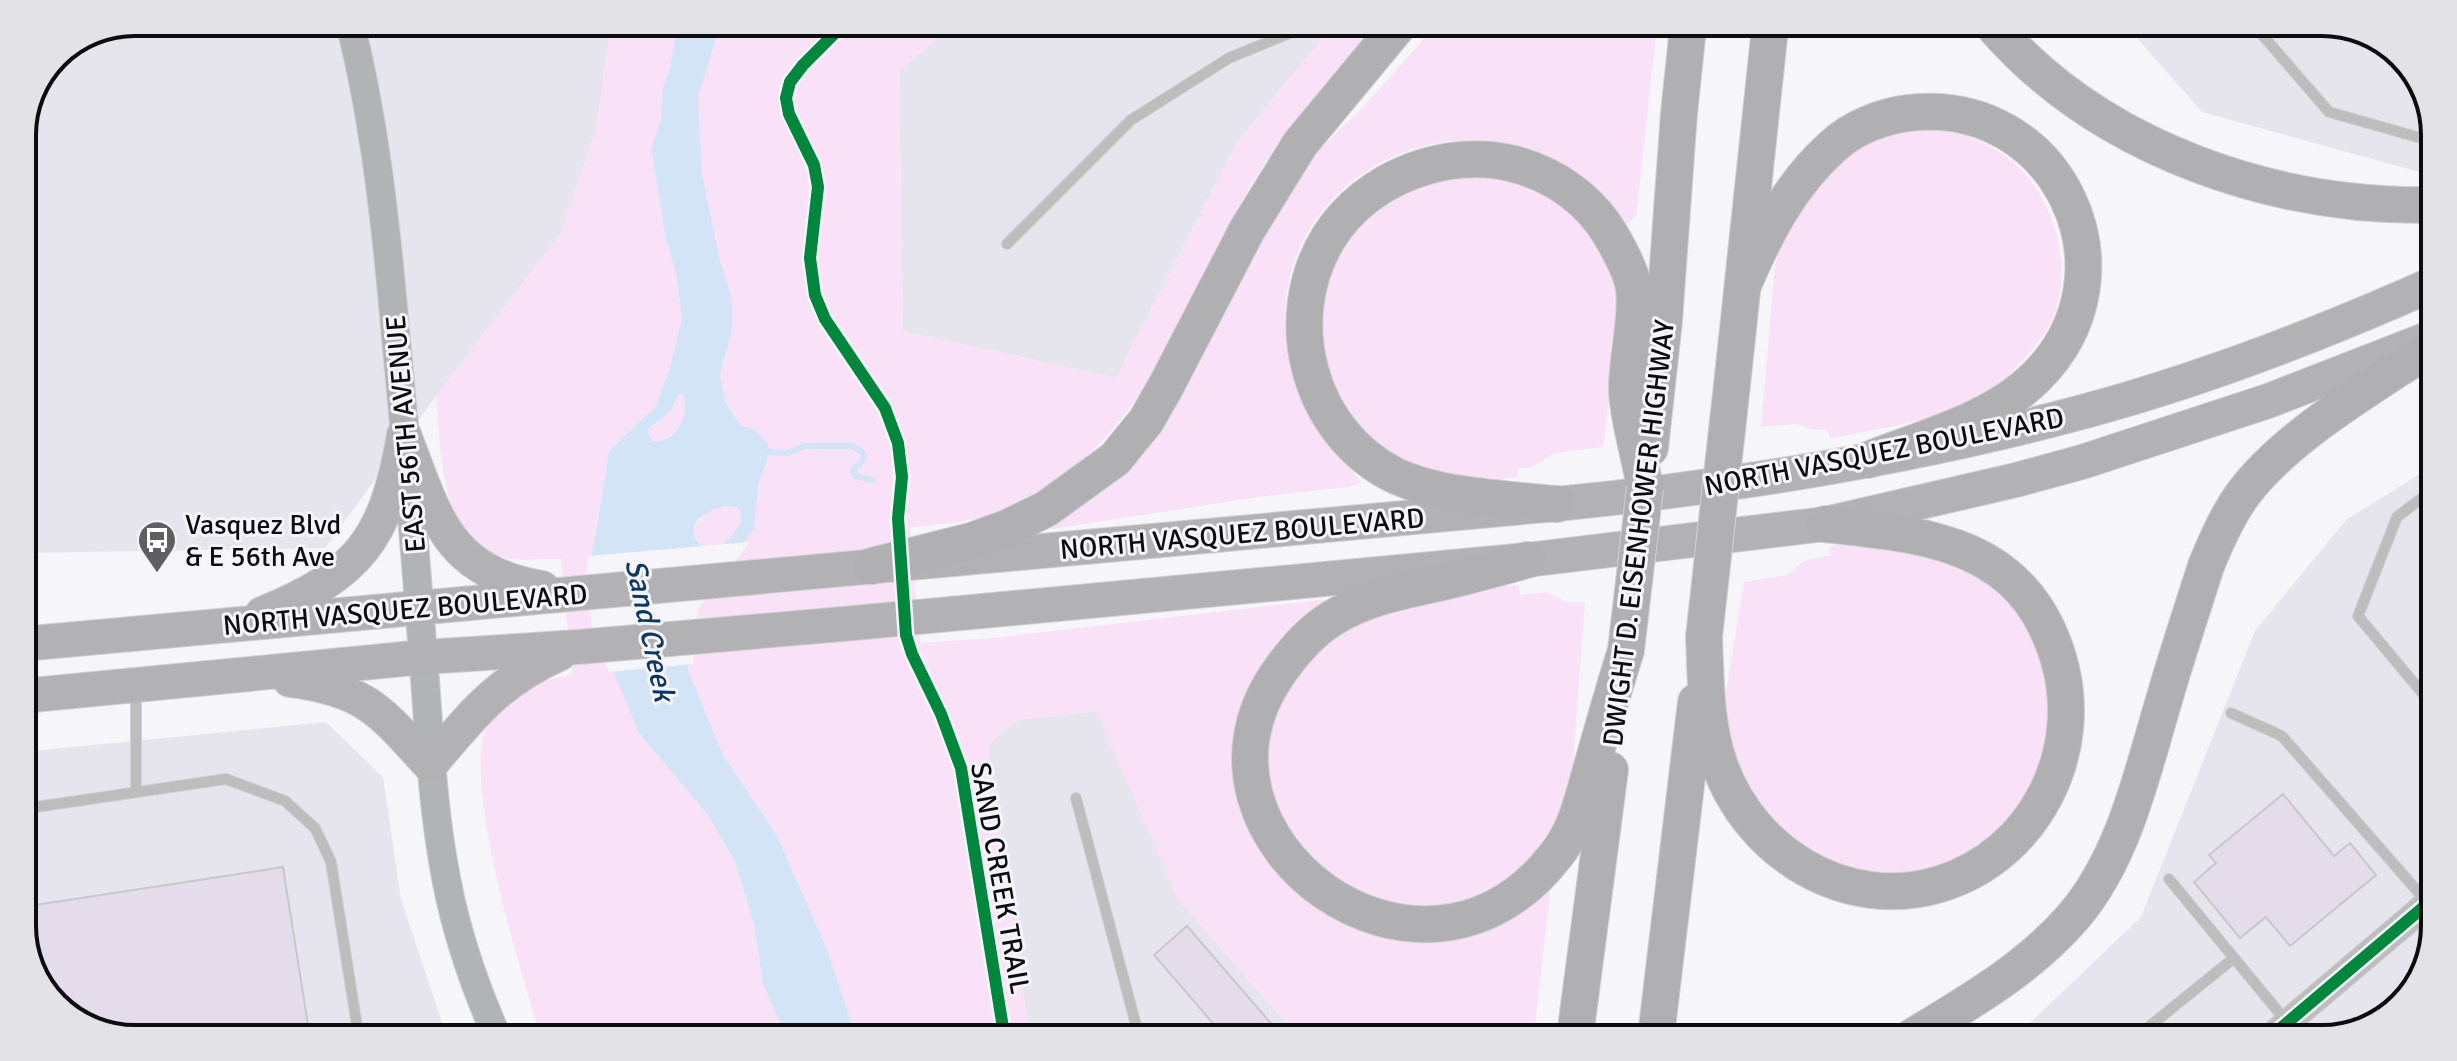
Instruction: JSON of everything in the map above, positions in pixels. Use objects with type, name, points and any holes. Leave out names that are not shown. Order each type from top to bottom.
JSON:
[{"type":"highway","points":[[872,566],[947,554],[1007,528],[1046,509],[1115,459],[1131,441],[1166,386],[1247,230],[1300,144],[1390,36]]},
{"type":"highway","name":"DWIGHT D. EISENHOWER HIGHWAY","points":[[1576,1025],[1645,488],[1642,392],[1664,321],[1687,36]]},
{"type":"highway","points":[[1657,1025],[1704,637],[1769,36]]},
{"type":"highway","points":[[2003,36],[2049,79],[2096,113],[2158,147],[2207,168],[2310,196],[2364,204],[2421,205]]},
{"type":"highway","points":[[1744,283],[1767,230],[1785,201],[1834,145],[1863,126],[1896,115],[1926,111],[1956,113],[1991,124],[2024,143],[2051,170],[2071,203],[2080,230],[2084,259],[2079,301],[2066,338],[2037,377],[2014,396],[1986,412],[1868,460]]},
{"type":"highway","points":[[1557,504],[1453,491],[1407,480],[1393,474],[1355,447],[1337,428],[1317,394],[1306,355],[1304,315],[1318,258],[1328,238],[1350,210],[1379,187],[1439,162],[1501,161],[1540,173],[1568,188],[1587,204],[1612,236],[1622,256],[1634,289],[1642,392]]},
{"type":"highway","name":"NORTH VASQUEZ BOULEVARD","points":[[947,554],[1557,504],[1725,484],[1868,460],[2092,409],[2164,387],[2372,311],[2421,289]]},
{"type":"highway","name":"NORTH VASQUEZ BOULEVARD","points":[[36,695],[424,657],[578,647],[955,614],[1527,560],[1825,524],[2082,462],[2268,401],[2421,342]]},
{"type":"highway","points":[[1932,1025],[1987,992],[2035,955],[2073,917],[2104,871],[2130,810],[2206,566],[2216,541],[2244,494],[2264,470],[2313,429],[2421,354]]},
{"type":"highway","points":[[404,435],[433,509],[461,553],[490,574],[510,582],[582,594]]},
{"type":"highway","points":[[237,624],[301,598],[330,581],[363,550],[391,496],[404,435]]},
{"type":"highway","points":[[1704,637],[1707,716],[1719,765],[1740,806],[1763,837],[1793,861],[1823,877],[1860,888],[1900,891],[1939,885],[1966,873],[2011,841],[2033,817],[2051,788],[2066,733],[2064,676],[2046,626],[2021,590],[1995,568],[1959,548],[1907,533],[1825,524]]},
{"type":"highway","points":[[1527,560],[1363,602],[1324,624],[1288,659],[1261,706],[1253,736],[1251,762],[1263,815],[1281,847],[1304,875],[1348,907],[1367,915],[1408,924],[1463,918],[1513,895],[1529,884],[1556,856],[1574,824],[1626,650]]},
{"type":"highway","name":"NORTH VASQUEZ BOULEVARD","points":[[36,643],[872,566]]},
{"type":"highway","points":[[217,678],[285,679],[319,684],[348,693],[384,715],[430,765],[497,690],[523,671],[578,647]]},
{"type":"main road","name":"EAST 56TH AVENUE","points":[[353,36],[380,176],[420,609],[430,765],[442,852],[454,913],[470,970],[492,1025]]},
{"type":"street","points":[[2284,1025],[2421,909]]},
{"type":"lane","points":[[1007,244],[1131,120],[1229,58],[1283,36]]},
{"type":"lane","points":[[2263,36],[2329,112],[2421,138]]},
{"type":"lane","points":[[2421,499],[2397,517],[2358,616],[2421,691]]},
{"type":"lane","points":[[136,686],[136,792]]},
{"type":"lane","points":[[2231,713],[2282,736],[2421,897]]},
{"type":"lane","points":[[36,807],[226,779],[285,801],[315,828],[331,862],[357,1025]]},
{"type":"lane","points":[[1076,798],[1136,1025]]},
{"type":"lane","points":[[2169,879],[2234,958],[2273,1025]]},
{"type":"lane","points":[[2151,1025],[2234,958]]},
{"type":"shaded area","points":[[135,36],[609,36],[596,130],[561,233],[325,548],[36,553],[36,128],[39,109],[53,80],[80,53],[116,38]]},
{"type":"shaded area","points":[[609,36],[676,36],[663,87],[661,120],[651,148],[682,318],[671,364],[656,406],[609,451],[595,533],[639,733],[707,814],[735,861],[754,925],[763,984],[781,1025],[537,1025],[496,876],[487,830],[481,752],[487,726],[494,714],[512,697],[534,685],[572,675],[561,559],[511,559],[487,551],[469,536],[448,494],[436,396],[561,233],[596,130]]},
{"type":"shaded area","points":[[717,36],[940,36],[899,71],[903,331],[1116,378],[1237,142],[1325,36],[1368,36],[1310,103],[1265,163],[1164,354],[1111,432],[1077,465],[1005,510],[973,519],[910,528],[920,643],[993,638],[1337,598],[1297,626],[1266,658],[1246,697],[1235,745],[1331,912],[1526,903],[1551,884],[1535,1025],[1287,1025],[1178,899],[1096,711],[1018,720],[988,744],[1028,1025],[852,1025],[827,949],[777,836],[723,755],[688,671],[694,607],[754,529],[758,485],[767,461],[768,444],[754,429],[740,425],[726,403],[720,377],[726,356],[732,299],[702,175],[698,97]]},
{"type":"shaded area","points":[[940,36],[1325,36],[1237,142],[1116,378],[903,331],[899,71]]},
{"type":"shaded area","points":[[1425,36],[1656,36],[1636,216],[1623,228],[1592,191],[1565,166],[1502,143],[1449,142],[1400,154],[1356,179],[1320,214],[1296,257],[1285,308],[1296,380],[1321,426],[1361,483],[1052,529],[1045,520],[1224,303],[1305,164],[1364,106]]},
{"type":"shaded area","points":[[2135,36],[2341,38],[2382,56],[2401,75],[2411,91],[2421,128],[2421,172],[2202,112]]},
{"type":"shaded area","points":[[1940,128],[1975,140],[2007,157],[2039,193],[2058,238],[2061,262],[2061,287],[2045,332],[2010,374],[1977,400],[1957,411],[1830,438],[1827,429],[1815,430],[1796,424],[1761,427],[1775,265],[1786,231],[1829,163],[1889,131]]},
{"type":"shaded area","points":[[1511,175],[1579,215],[1615,273],[1621,311],[1603,447],[1555,453],[1532,467],[1518,469],[1518,477],[1485,480],[1422,472],[1370,443],[1335,399],[1316,316],[1346,228],[1415,178]]},
{"type":"shaded area","points":[[683,394],[685,410],[680,425],[669,437],[653,441],[648,433],[649,428],[671,411],[678,395]]},
{"type":"shaded area","points":[[2421,473],[2421,926],[2419,945],[2408,976],[2377,1008],[2341,1023],[2026,1025],[2141,917],[2255,631],[2346,520]]},
{"type":"shaded area","points":[[724,506],[736,507],[740,511],[741,523],[723,546],[703,549],[693,533],[697,522],[704,515]]},
{"type":"shaded area","points":[[1858,541],[1917,542],[2007,589],[2052,669],[2044,769],[2013,819],[1967,854],[1942,865],[1911,872],[1868,872],[1815,857],[1774,827],[1740,778],[1726,723],[1726,692],[1744,582],[1787,575],[1804,561],[1831,555],[1830,547]]},
{"type":"shaded area","points":[[1519,585],[1520,595],[1547,592],[1566,602],[1585,602],[1572,776],[1555,830],[1511,881],[1445,907],[1395,906],[1353,893],[1293,841],[1269,782],[1267,756],[1271,715],[1318,638],[1421,593]]},
{"type":"shaded area","points":[[1097,711],[1178,899],[1287,1025],[1028,1025],[988,744],[1018,720]]},
{"type":"shaded area","points":[[326,722],[383,777],[401,899],[443,1025],[135,1025],[116,1023],[85,1012],[56,986],[38,945],[36,751]]},
{"type":"water","name":"Sand Creek","points":[[676,36],[717,36],[698,97],[702,175],[732,299],[732,328],[720,377],[726,403],[740,425],[754,429],[768,444],[767,461],[758,485],[754,529],[695,607],[688,670],[723,755],[777,836],[827,949],[852,1025],[781,1025],[763,984],[754,925],[735,861],[707,814],[639,733],[596,630],[592,555],[609,451],[656,406],[671,364],[682,318],[651,148],[661,120],[663,87]],"holes":[[[683,394],[685,402],[680,426],[669,437],[653,441],[648,433],[649,428],[671,411],[678,395]],[[724,506],[736,507],[740,511],[741,523],[723,546],[703,549],[694,533],[697,521]]]},
{"type":"pier","points":[[750,542],[698,609],[693,664],[609,672],[592,630],[588,556]]},
{"type":"building","points":[[2283,794],[2334,856],[2350,843],[2376,875],[2290,946],[2266,917],[2240,938],[2194,882],[2216,863],[2209,855]]},
{"type":"building","points":[[283,867],[308,1025],[135,1025],[116,1023],[85,1012],[65,996],[49,976],[38,945],[36,905]]},
{"type":"building","points":[[1187,926],[1272,1025],[1214,1025],[1154,955]]},
{"type":"waterway","points":[[692,417],[714,427]]},
{"type":"waterway","points":[[761,448],[788,453],[804,446],[853,446],[863,453],[864,459],[853,470],[855,476],[872,480]]},
{"type":"cycle path","name":"SAND CREEK TRAIL","points":[[832,36],[790,82],[786,98],[789,114],[814,165],[818,187],[810,258],[815,295],[825,319],[885,408],[898,443],[902,477],[898,518],[906,635],[961,768],[1003,1025]]},
{"type":"cycle path","points":[[2284,1025],[2421,909]]},
{"type":"place","name":"Vasquez Blvd & E 56th Ave","points":[[157,574]]}]
